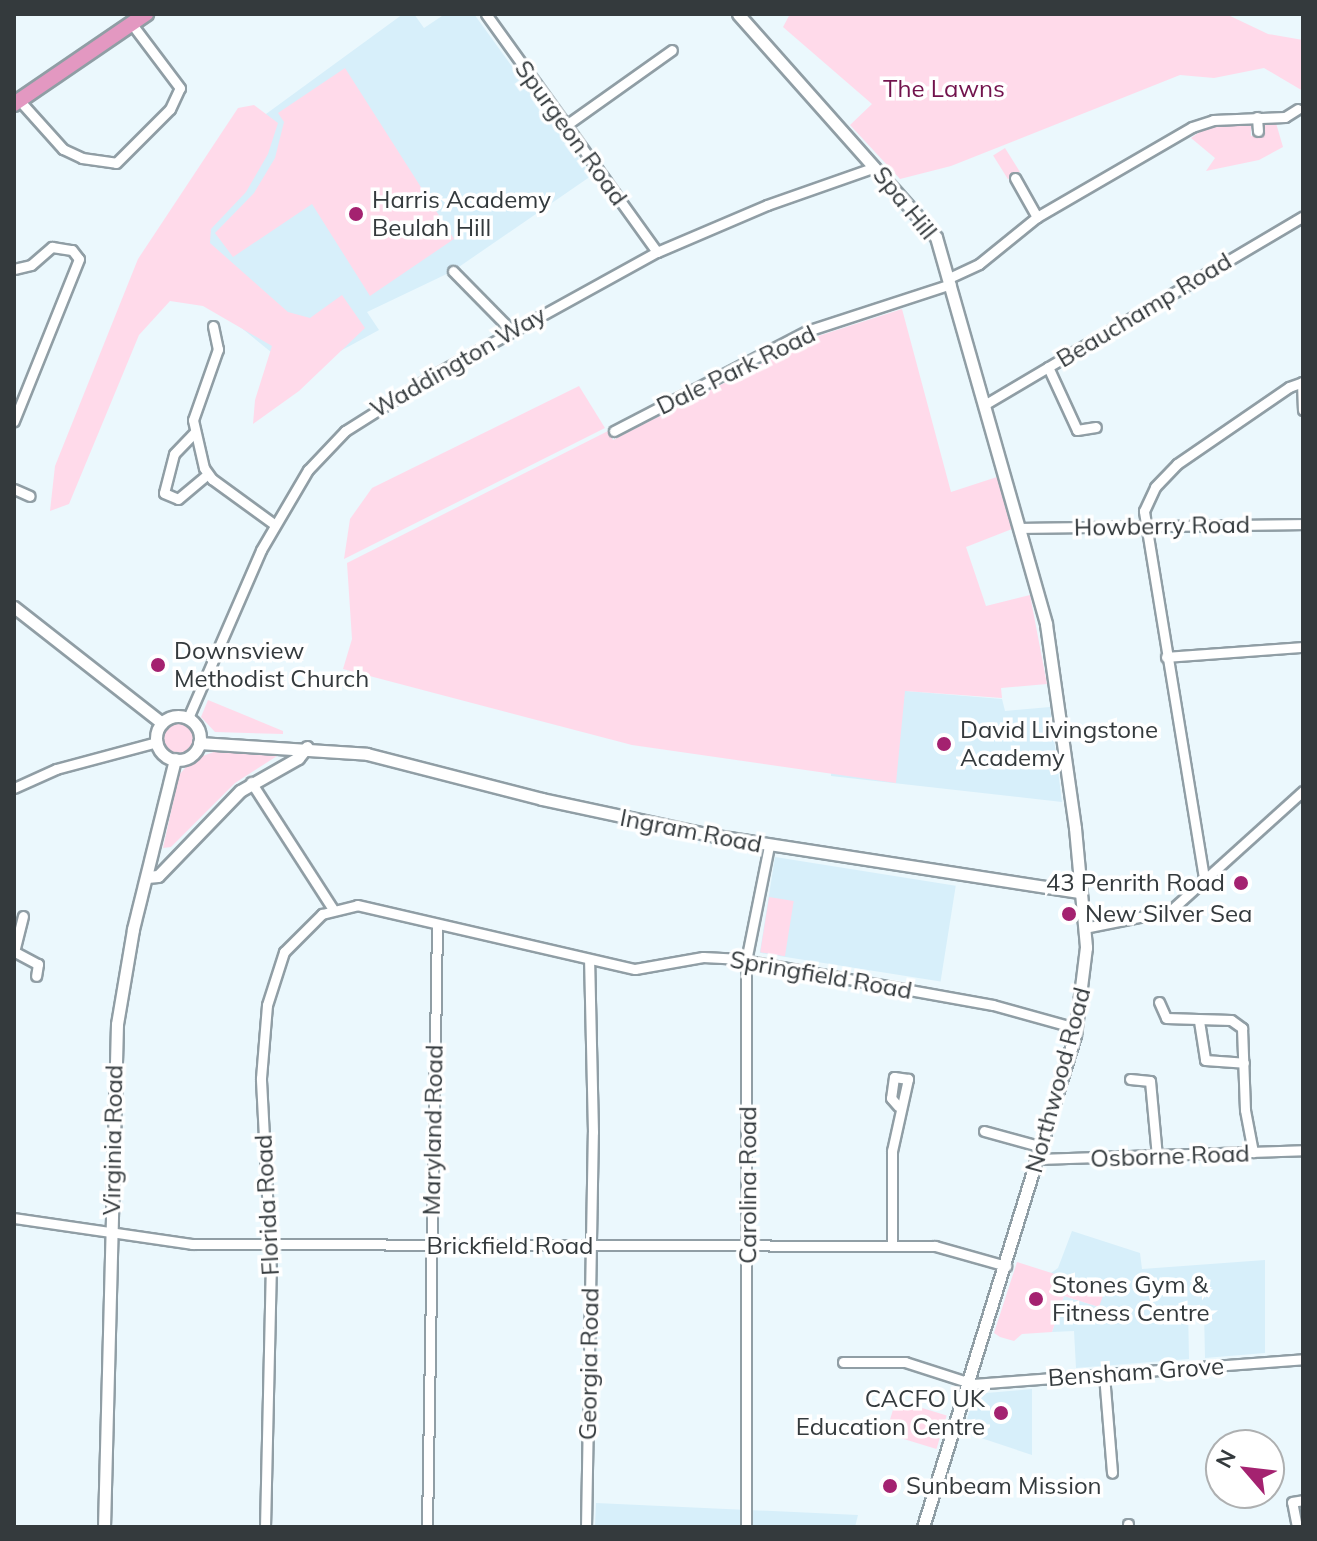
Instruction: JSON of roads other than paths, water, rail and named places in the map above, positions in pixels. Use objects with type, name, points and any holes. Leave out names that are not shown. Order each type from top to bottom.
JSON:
[{"type":"main road","points":[[17,102],[138,17]]},
{"type":"street","name":"Spurgeon Road","points":[[486,14],[657,252]]},
{"type":"street","name":"Spa Hill","points":[[738,14],[933,231],[1021,528]]},
{"type":"street","points":[[17,102],[63,149],[82,158],[116,163],[170,109],[180,88],[138,17]]},
{"type":"street","points":[[565,126],[672,50]]},
{"type":"street","points":[[950,281],[979,264],[1037,217],[1192,127],[1213,120],[1285,117],[1298,109]]},
{"type":"street","points":[[1257,117],[1258,131]]},
{"type":"street","name":"Waddington Way","points":[[188,718],[275,525],[308,470],[345,431],[512,331],[657,252],[875,167]]},
{"type":"street","points":[[1015,178],[1037,217]]},
{"type":"street","name":"Beauchamp Road","points":[[984,405],[1303,216]]},
{"type":"street","points":[[14,269],[31,265],[52,247],[72,250],[79,259],[14,421]]},
{"type":"street","points":[[453,271],[512,331]]},
{"type":"street","name":"Dale Park Road","points":[[614,431],[807,331],[950,281]]},
{"type":"street","points":[[213,326],[218,349],[196,409],[195,432],[207,475],[275,525]]},
{"type":"street","points":[[1048,367],[1077,430],[1096,427]]},
{"type":"street","points":[[1302,382],[1303,410]]},
{"type":"street","points":[[1205,884],[1144,525],[1149,495],[1168,472],[1302,382]]},
{"type":"street","points":[[195,432],[174,454],[164,493],[178,499],[207,475]]},
{"type":"street","points":[[14,489],[30,496]]},
{"type":"street","name":"Howberry Road","points":[[1021,528],[1303,524]]},
{"type":"street","name":"Northwood Road","points":[[923,1527],[1040,1153],[1084,989],[1084,928],[1050,639],[1021,528]]},
{"type":"street","points":[[14,607],[162,723]]},
{"type":"street","points":[[1166,657],[1303,647]]},
{"type":"street","points":[[174,716],[188,718],[197,727],[199,743],[189,756],[175,759],[157,742],[162,723],[174,716]]},
{"type":"street","points":[[14,788],[56,769],[157,742]]},
{"type":"street","name":"Ingram Road","points":[[199,743],[307,747],[367,754],[602,813],[769,846],[1079,892]]},
{"type":"street","points":[[147,877],[158,876],[251,782],[298,758],[307,747]]},
{"type":"street","name":"Virginia Road","points":[[104,1527],[117,1024],[175,759]]},
{"type":"street","points":[[251,782],[333,909]]},
{"type":"street","points":[[1084,928],[1164,914],[1205,884],[1303,791]]},
{"type":"street","name":"Carolina Road","points":[[746,1527],[749,1246],[746,961],[769,846]]},
{"type":"street","name":"Springfield Road","points":[[333,909],[357,905],[589,960],[644,969],[703,957],[746,961],[1004,1007],[1076,1028]]},
{"type":"street","name":"Florida Road","points":[[265,1527],[271,1245],[261,1078],[267,1005],[284,952],[313,920],[333,909]]},
{"type":"street","points":[[23,916],[14,952],[38,964],[36,976]]},
{"type":"street","name":"Maryland Road","points":[[427,1527],[437,925]]},
{"type":"street","name":"Georgia Road","points":[[586,1527],[591,1247],[589,960]]},
{"type":"street","points":[[1159,1002],[1166,1018],[1239,1024],[1253,1152]]},
{"type":"street","points":[[1199,1021],[1205,1060],[1244,1063]]},
{"type":"street","points":[[1130,1079],[1150,1081],[1157,1156]]},
{"type":"street","points":[[892,1246],[890,1169],[898,1106]]},
{"type":"street","name":"Osborne Road","points":[[984,1131],[1040,1153],[1157,1156],[1303,1150]]},
{"type":"street","name":"Brickfield Road","points":[[14,1218],[192,1244],[946,1247],[1006,1266]]},
{"type":"street","name":"Bensham Grove","points":[[843,1362],[905,1362],[969,1381],[1104,1375],[1303,1359]]},
{"type":"street","points":[[1104,1375],[1112,1473]]},
{"type":"street","points":[[1297,1527],[1292,1502],[1303,1500]]},
{"type":"place","name":"Harris Academy Beulah Hill","points":[[356,214]]},
{"type":"place","name":"Downsview Methodist Church","points":[[158,665]]},
{"type":"place","name":"David Livingstone Academy","points":[[944,744]]},
{"type":"place","name":"43 Penrith Road","points":[[1241,883]]},
{"type":"place","name":"New Silver Sea","points":[[1069,914]]},
{"type":"place","name":"Stones Gym & Fitness Centre","points":[[1036,1299]]},
{"type":"place","name":"CACFO UK Education Centre","points":[[1001,1413]]},
{"type":"place","name":"Sunbeam Mission","points":[[890,1486]]},
{"type":"park label","name":"The Lawns","points":[[944,89]]}]
